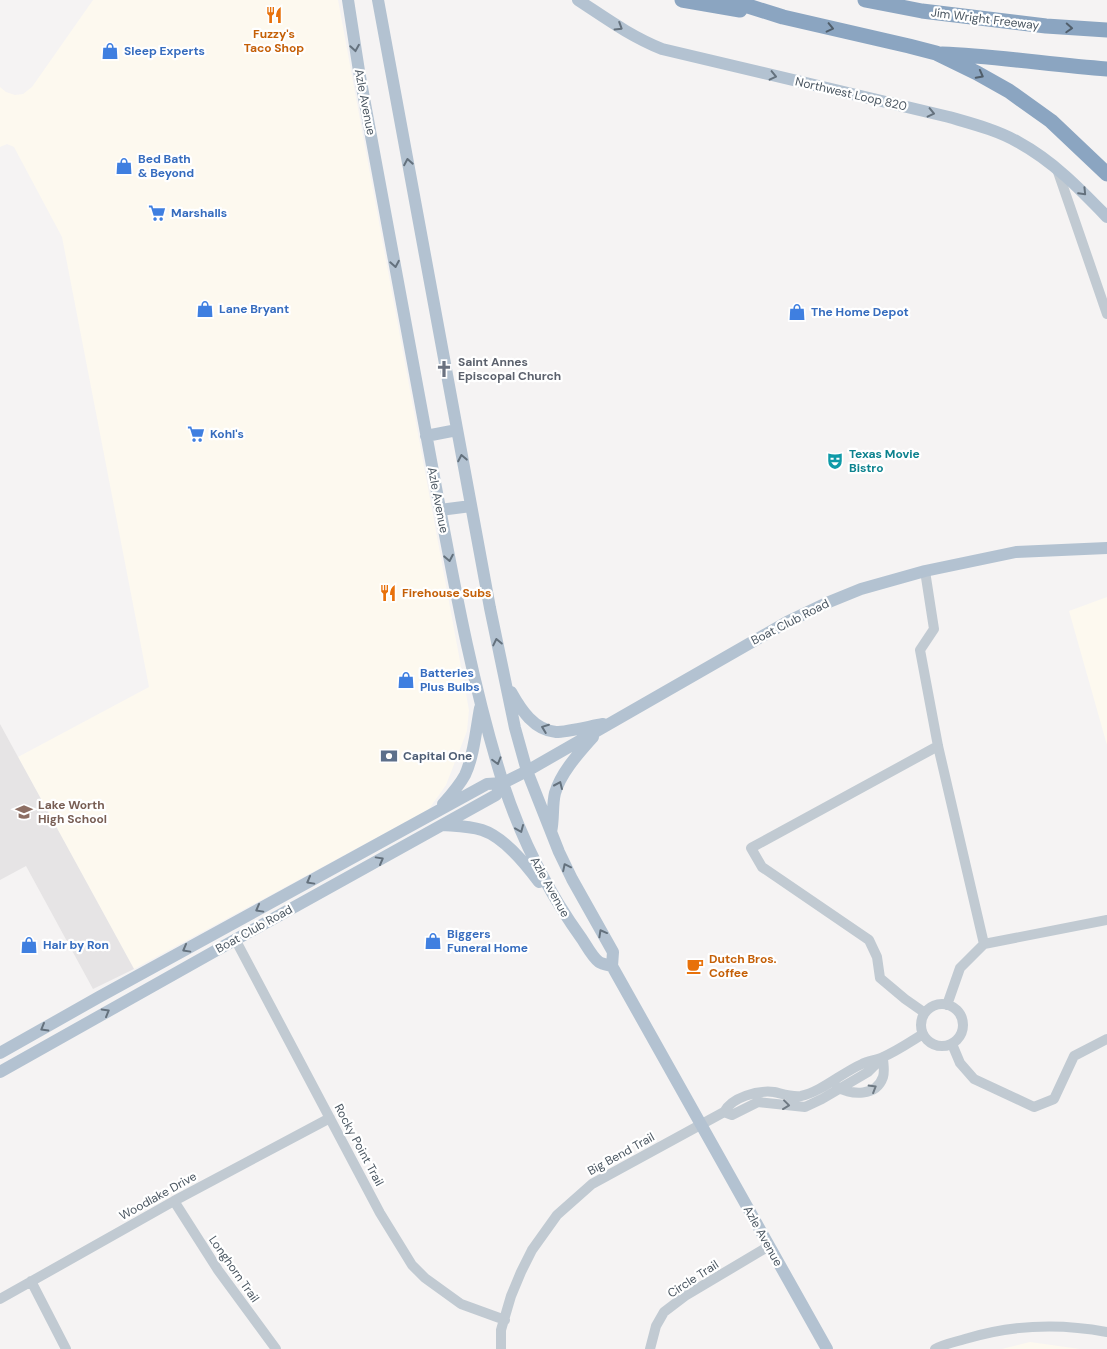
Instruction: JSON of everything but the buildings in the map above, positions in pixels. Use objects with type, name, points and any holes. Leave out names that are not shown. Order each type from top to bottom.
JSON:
[{"type":"highway","points":[[682,0],[783,17]]},
{"type":"highway","points":[[729,0],[783,17],[936,53],[1107,69]]},
{"type":"highway","name":"Jim Wright Freeway","points":[[865,0],[922,11],[1046,26],[1107,30]]},
{"type":"highway","points":[[936,53],[977,73],[1051,120],[1107,174]]},
{"type":"main road","name":"Azle Avenue","points":[[348,0],[359,71],[456,597],[481,706],[503,783],[520,829],[539,869],[568,919],[598,961],[612,966]]},
{"type":"main road","name":"Azle Avenue","points":[[378,0],[505,683],[527,771],[572,879],[613,952],[612,966],[826,1349]]},
{"type":"main road","name":"Northwest Loop 820","points":[[578,0],[617,27],[662,49],[973,124],[1018,142],[1057,168],[1107,217]]},
{"type":"main road","points":[[426,436],[457,430]]},
{"type":"main road","points":[[440,510],[471,506]]},
{"type":"main road","name":"Boat Club Road","points":[[0,1053],[487,784],[503,783],[527,771],[792,620],[829,602],[924,571],[1016,552],[1107,548]]},
{"type":"main road","name":"Azle Avenue","points":[[505,683],[517,704],[528,718],[543,729],[557,732],[610,723]]},
{"type":"main road","points":[[436,812],[465,775],[470,762],[481,706]]},
{"type":"main road","points":[[551,832],[554,818],[555,792],[560,780],[592,737],[610,723]]},
{"type":"main road","name":"Boat Club Road","points":[[0,1072],[496,795],[503,783]]},
{"type":"main road","points":[[443,825],[480,829],[499,839],[525,863],[568,919]]},
{"type":"street","points":[[1057,168],[1107,314]]},
{"type":"street","points":[[924,571],[934,629],[920,650],[938,746],[984,944]]},
{"type":"street","points":[[925,1013],[880,978],[877,957],[869,940],[762,867],[751,848],[938,746]]},
{"type":"street","points":[[947,1005],[960,968],[984,944],[1107,920]]},
{"type":"street","name":"Rocky Point Trail","points":[[236,939],[380,1212],[412,1265],[425,1278],[461,1304],[505,1320]]},
{"type":"street","points":[[936,1005],[947,1005],[956,1009],[961,1015],[963,1028],[961,1035],[952,1044],[938,1046],[932,1044],[923,1034],[922,1019],[930,1008],[936,1005]]},
{"type":"street","points":[[764,1098],[773,1092],[788,1096],[801,1096],[861,1064],[883,1057],[923,1034]]},
{"type":"street","points":[[952,1044],[960,1064],[974,1079],[1034,1107],[1054,1099],[1074,1056],[1107,1039]]},
{"type":"street","points":[[764,1098],[805,1107],[868,1072],[883,1057]]},
{"type":"street","points":[[830,1082],[839,1089],[857,1094],[869,1091],[879,1085],[884,1075],[883,1057]]},
{"type":"street","name":"Big Bend Trail","points":[[501,1349],[501,1330],[511,1296],[521,1272],[532,1250],[557,1216],[592,1184],[724,1112],[727,1106],[744,1097],[758,1093],[764,1098]]},
{"type":"street","name":"Woodlake Drive","points":[[0,1299],[174,1201],[330,1118]]},
{"type":"street","name":"Longhorn Trail","points":[[174,1201],[218,1270],[276,1349]]},
{"type":"street","name":"Circle Trail","points":[[650,1349],[656,1326],[664,1312],[685,1296],[769,1246]]},
{"type":"street","points":[[31,1281],[66,1349]]},
{"type":"street","points":[[935,1349],[976,1336],[1005,1330],[1058,1327],[1107,1332]]},
{"type":"shaded area","points":[[93,0],[338,0],[469,710],[467,731],[446,785],[429,809],[134,969],[18,757],[149,687],[62,237],[14,147],[7,144],[0,147],[0,87],[6,92],[15,95],[23,94],[32,87]]},
{"type":"shaded area","points":[[1107,597],[1107,745],[1069,611]]},
{"type":"shaded area","name":"Lake Worth High School","points":[[0,724],[134,969],[93,989],[26,866],[0,880]]},
{"type":"shaded area","points":[[1030,1342],[1080,1349],[1002,1349]]},
{"type":"place","name":"Fuzzy's Taco Shop","points":[[274,15]]},
{"type":"place","name":"Sleep Experts","points":[[110,51]]},
{"type":"place","name":"Bed Bath & Beyond","points":[[124,166]]},
{"type":"place","name":"Marshalls","points":[[157,213]]},
{"type":"place","name":"Lane Bryant","points":[[205,309]]},
{"type":"place","name":"The Home Depot","points":[[797,312]]},
{"type":"place","name":"Saint Annes Episcopal Church","points":[[444,369]]},
{"type":"place","name":"Kohl's","points":[[196,434]]},
{"type":"place","name":"Texas Movie Bistro","points":[[835,461]]},
{"type":"place","name":"Firehouse Subs","points":[[388,593]]},
{"type":"place","name":"Batteries Plus Bulbs","points":[[406,680]]},
{"type":"place","name":"Capital One","points":[[389,756]]},
{"type":"place","name":"Lake Worth High School","points":[[24,812]]},
{"type":"place","name":"Biggers Funeral Home","points":[[433,941]]},
{"type":"place","name":"Hair by Ron","points":[[29,945]]},
{"type":"place","name":"Dutch Bros. Coffee","points":[[695,966]]}]
